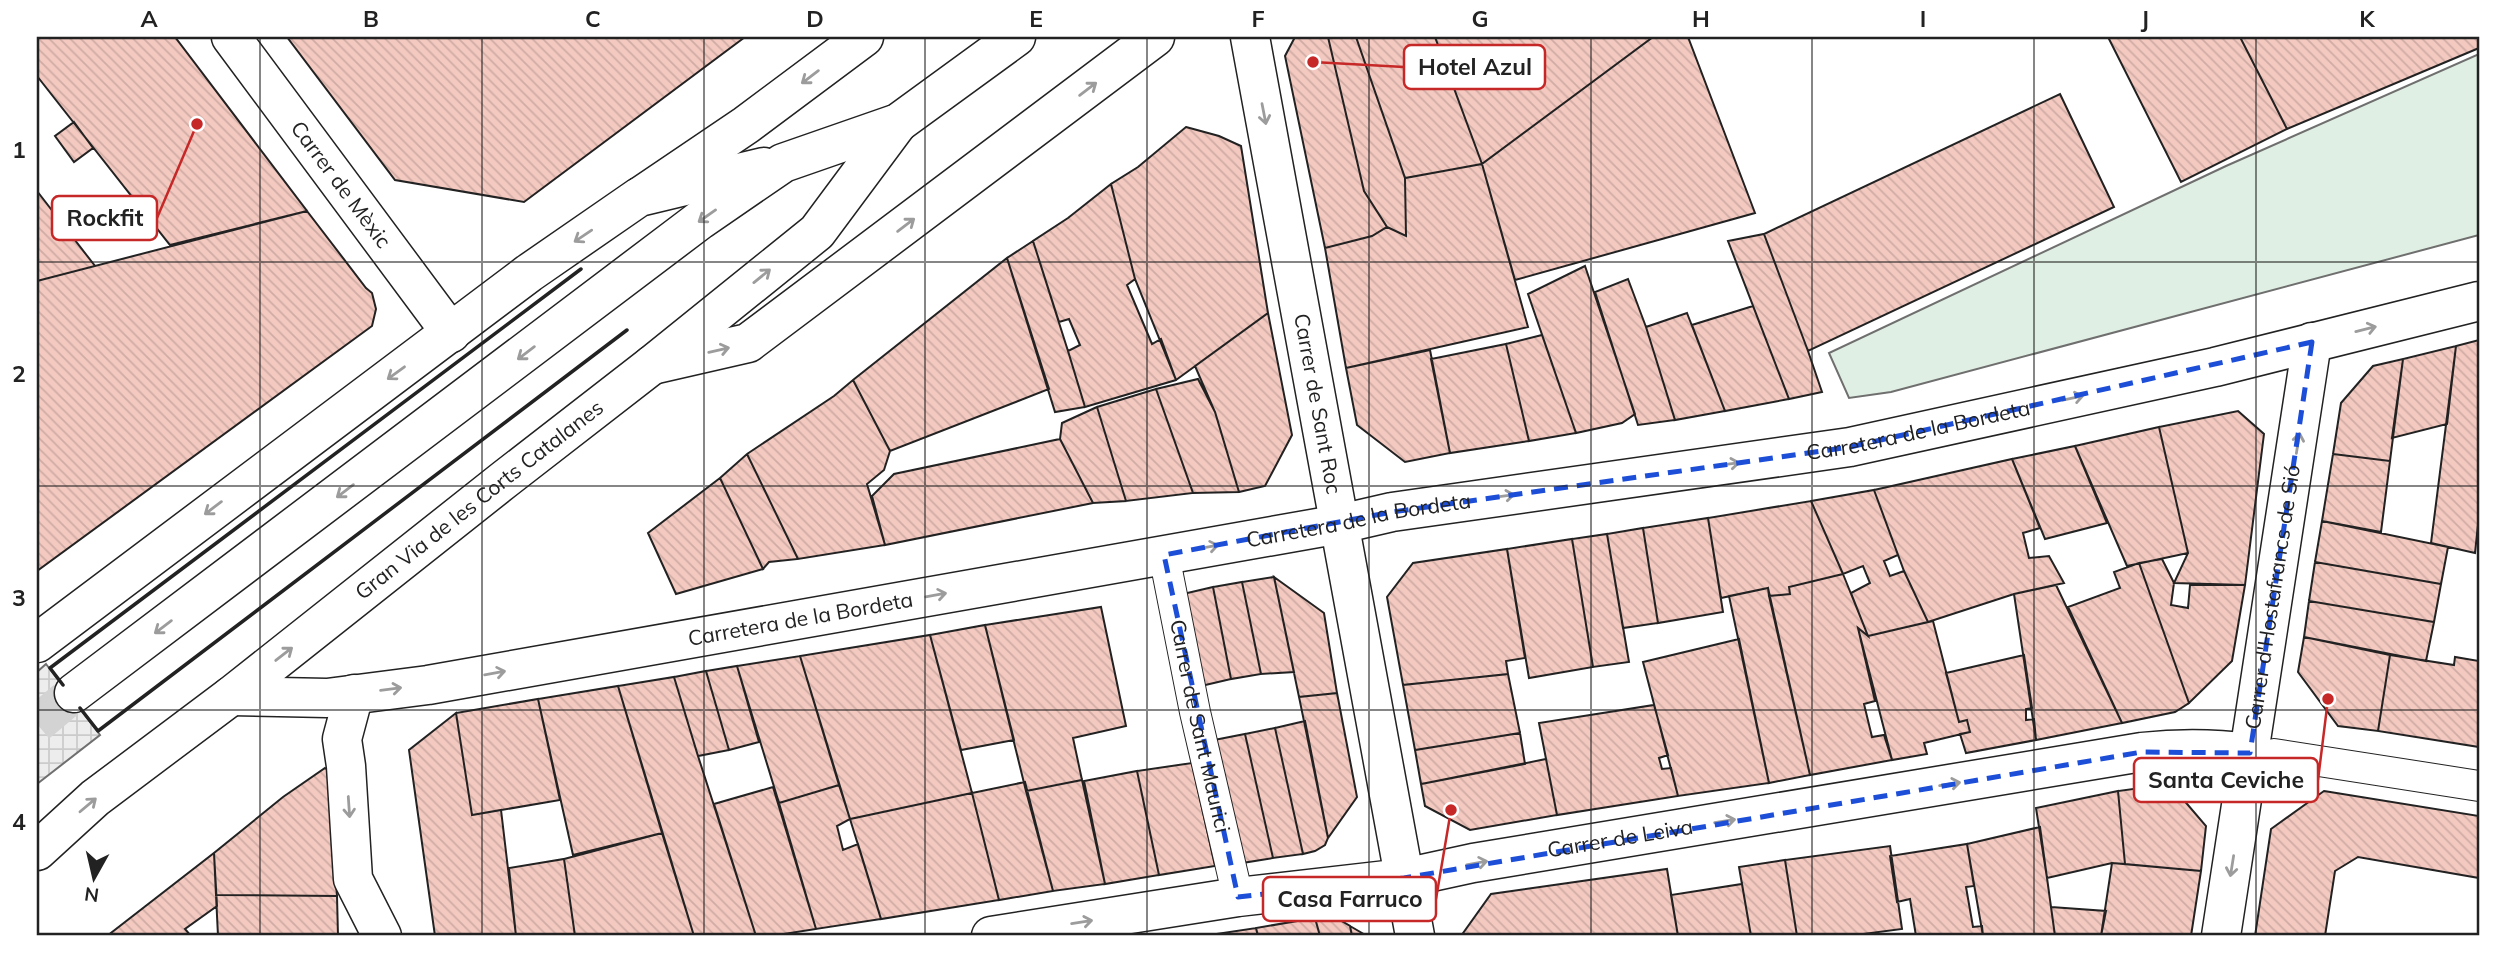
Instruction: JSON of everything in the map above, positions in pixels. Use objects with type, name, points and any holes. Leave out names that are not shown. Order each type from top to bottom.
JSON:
[{"type":"street","name":"Carrer de Mèxic","points":[[231,37],[451,333]]},
{"type":"street","points":[[37,643],[529,273],[746,125],[864,37]]},
{"type":"street","name":"Gran Via de les Corts Catalanes","points":[[75,693],[700,220],[783,163],[898,123],[1016,37]]},
{"type":"street","points":[[652,365],[748,343],[1155,37]]},
{"type":"street","name":"Carrer de Sant Roc","points":[[1250,37],[1415,936]]},
{"type":"street","name":"Gran Via de les Corts Catalanes","points":[[37,851],[95,798],[230,696],[817,232],[898,123]]},
{"type":"street","points":[[639,197],[783,163]]},
{"type":"street","name":"Carretera de la Bordeta","points":[[230,696],[327,698],[428,685],[1340,524],[1405,510],[1850,447],[2215,367],[2479,301]]},
{"type":"street","name":"Carrer d'Hostafrancs de Sió","points":[[2221,936],[2262,753],[2312,342]]},
{"type":"street","name":"Carrer de Sant Maurici","points":[[1164,555],[1195,712],[1238,897]]},
{"type":"street","points":[[354,694],[342,739],[353,879],[382,936]]},
{"type":"street","name":"Carrer de Leiva","points":[[991,936],[1238,897],[1405,878],[1473,863],[2170,749],[2262,753],[2479,786]]},
{"type":"highlighted area","points":[[2312,342],[2250,753],[2142,752],[1404,878],[1238,897],[1164,555],[1392,512],[1850,447]]},
{"type":"green space","points":[[2479,54],[2479,235],[1891,392],[1849,398],[1829,353],[2226,166]]},
{"type":"shaded area","points":[[46,664],[100,735],[37,784],[37,672]]},
{"type":"building","points":[[37,37],[175,37],[307,211],[170,245],[37,76]]},
{"type":"building","points":[[287,37],[745,37],[524,202],[395,180]]},
{"type":"building","points":[[1295,37],[1328,37],[1364,191],[1387,227],[1372,236],[1325,248],[1285,56]]},
{"type":"building","points":[[1328,37],[1356,37],[1405,178],[1406,236],[1387,227],[1364,191]]},
{"type":"building","points":[[1356,37],[1435,37],[1482,164],[1405,178]]},
{"type":"building","points":[[1435,37],[1653,37],[1482,164]]},
{"type":"building","points":[[1653,37],[1688,37],[1755,213],[1515,280],[1482,164]]},
{"type":"building","points":[[2108,37],[2240,37],[2287,129],[2181,182]]},
{"type":"building","points":[[2240,37],[2479,37],[2479,48],[2287,129]]},
{"type":"building","points":[[2060,94],[2114,207],[1808,351],[1764,234]]},
{"type":"building","points":[[74,122],[93,148],[74,162],[55,136]]},
{"type":"building","points":[[1186,127],[1219,136],[1241,146],[1268,313],[1176,380],[1135,279],[1111,184],[1138,167]]},
{"type":"building","points":[[1482,164],[1528,327],[1346,368],[1325,248],[1372,236],[1387,227],[1406,236],[1405,178]]},
{"type":"building","points":[[1111,184],[1135,279],[1127,285],[1152,344],[1161,339],[1176,380],[1085,407],[1068,351],[1080,345],[1069,319],[1059,322],[1033,241]]},
{"type":"building","points":[[37,191],[95,266],[37,281]]},
{"type":"building","points":[[307,211],[372,293],[376,309],[372,326],[37,571],[37,281]]},
{"type":"building","points":[[1764,234],[1822,392],[1789,399],[1728,241]]},
{"type":"building","points":[[1033,241],[1085,407],[1055,412],[1007,258]]},
{"type":"building","points":[[1007,258],[1049,389],[890,451],[853,380]]},
{"type":"building","points":[[1585,266],[1635,414],[1622,423],[1576,433],[1528,294]]},
{"type":"building","points":[[1628,279],[1675,420],[1638,425],[1595,292]]},
{"type":"building","points":[[1753,306],[1789,399],[1725,411],[1692,325]]},
{"type":"building","points":[[1268,313],[1292,435],[1265,486],[1239,492],[1215,412],[1195,366]]},
{"type":"building","points":[[1687,313],[1725,411],[1675,420],[1646,327]]},
{"type":"building","points":[[1542,335],[1576,433],[1529,441],[1506,344]]},
{"type":"building","points":[[2479,340],[2479,515],[2475,553],[2431,543],[2456,346]]},
{"type":"building","points":[[1506,344],[1529,441],[1450,453],[1431,359]]},
{"type":"building","points":[[2456,346],[2447,424],[2392,438],[2403,359]]},
{"type":"building","points":[[1430,350],[1450,453],[1405,462],[1357,425],[1346,368]]},
{"type":"building","points":[[2403,359],[2390,461],[2333,454],[2341,403],[2373,366]]},
{"type":"building","points":[[1198,379],[1215,412],[1239,492],[1193,493],[1156,389]]},
{"type":"building","points":[[853,380],[890,451],[884,470],[867,484],[885,545],[798,559],[747,454],[834,396]]},
{"type":"building","points":[[1156,389],[1193,493],[1126,501],[1097,407]]},
{"type":"building","points":[[1097,407],[1126,501],[1093,503],[1060,439],[1062,423]]},
{"type":"building","points":[[2238,411],[2264,434],[2245,585],[2174,583],[2188,553],[2159,427]]},
{"type":"building","points":[[2159,427],[2188,553],[2127,566],[2075,446]]},
{"type":"building","points":[[1060,439],[1093,503],[885,545],[872,496],[894,474]]},
{"type":"building","points":[[2075,446],[2107,523],[2045,539],[2012,459]]},
{"type":"building","points":[[747,454],[798,559],[769,562],[763,569],[720,478]]},
{"type":"building","points":[[2333,454],[2390,461],[2381,532],[2322,521]]},
{"type":"building","points":[[2012,459],[2040,528],[2023,533],[2029,558],[2049,556],[2064,583],[2014,594],[1928,622],[1904,571],[1874,490]]},
{"type":"building","points":[[720,478],[763,569],[676,594],[648,533]]},
{"type":"building","points":[[1874,490],[1898,555],[1884,561],[1890,576],[1904,571],[1928,622],[1868,636],[1851,593],[1870,583],[1863,566],[1843,574],[1811,501]]},
{"type":"building","points":[[1811,501],[1843,574],[1789,587],[1790,594],[1769,596],[1768,588],[1721,598],[1708,518]]},
{"type":"building","points":[[1708,518],[1723,612],[1658,623],[1643,528]]},
{"type":"building","points":[[2322,521],[2448,547],[2441,584],[2315,562]]},
{"type":"building","points":[[1643,528],[1658,623],[1623,628],[1607,534]]},
{"type":"building","points":[[1607,534],[1629,662],[1593,667],[1572,539]]},
{"type":"building","points":[[1572,539],[1593,667],[1529,678],[1507,549]]},
{"type":"building","points":[[1507,549],[1525,658],[1506,661],[1508,674],[1403,685],[1387,597],[1413,563]]},
{"type":"building","points":[[2162,559],[2174,583],[2171,605],[2188,608],[2190,585],[2245,585],[2232,661],[2189,703],[2139,563]]},
{"type":"building","points":[[2315,562],[2441,584],[2434,622],[2309,601]]},
{"type":"building","points":[[2139,563],[2189,703],[2175,712],[2122,723],[2068,607],[2120,588],[2114,572]]},
{"type":"building","points":[[1843,574],[1868,636],[1858,628],[1875,701],[1864,704],[1872,737],[1884,735],[1892,760],[1810,775],[1769,596],[1790,594],[1789,587]]},
{"type":"building","points":[[1274,577],[1324,613],[1337,693],[1299,697]]},
{"type":"building","points":[[1274,577],[1294,672],[1261,674],[1242,582]]},
{"type":"building","points":[[1242,582],[1261,674],[1231,679],[1213,587]]},
{"type":"building","points":[[2056,585],[2122,723],[2036,740],[2014,594]]},
{"type":"building","points":[[1213,587],[1231,679],[1201,686],[1183,594]]},
{"type":"building","points":[[1768,588],[1810,775],[1769,783],[1729,596]]},
{"type":"building","points":[[2309,601],[2434,622],[2426,661],[2304,637]]},
{"type":"building","points":[[1101,607],[1126,726],[1073,738],[1082,780],[1026,791],[985,625]]},
{"type":"building","points":[[1933,621],[1959,722],[1967,720],[1970,732],[1924,743],[1927,754],[1892,760],[1858,628],[1868,636]]},
{"type":"building","points":[[985,625],[1014,740],[961,750],[930,635]]},
{"type":"building","points":[[930,635],[972,793],[850,819],[800,656]]},
{"type":"building","points":[[2304,637],[2390,655],[2378,731],[2338,726],[2298,672]]},
{"type":"building","points":[[1739,639],[1769,783],[1678,796],[1643,662]]},
{"type":"building","points":[[2024,655],[2032,708],[2026,709],[2026,720],[2034,719],[2036,740],[1966,753],[1960,734],[1970,732],[1967,720],[1959,722],[1946,673]]},
{"type":"building","points":[[2390,655],[2454,665],[2455,657],[2479,661],[2479,747],[2378,731]]},
{"type":"building","points":[[800,656],[839,785],[779,803],[737,666]]},
{"type":"building","points":[[737,666],[759,742],[729,750],[706,671]]},
{"type":"building","points":[[706,671],[729,750],[698,756],[674,677]]},
{"type":"building","points":[[1508,674],[1520,733],[1415,750],[1403,685]]},
{"type":"building","points":[[674,677],[756,936],[694,936],[618,686]]},
{"type":"building","points":[[618,686],[662,833],[573,855],[538,699]]},
{"type":"building","points":[[1337,693],[1357,797],[1328,838],[1299,697]]},
{"type":"building","points":[[538,699],[560,800],[472,815],[456,713]]},
{"type":"building","points":[[1654,705],[1668,755],[1659,758],[1662,769],[1671,768],[1678,796],[1557,815],[1539,723]]},
{"type":"building","points":[[456,713],[472,815],[501,810],[516,936],[435,936],[409,750]]},
{"type":"building","points":[[1305,721],[1328,838],[1325,845],[1303,854],[1275,728]]},
{"type":"building","points":[[1275,728],[1303,854],[1273,858],[1245,734]]},
{"type":"building","points":[[1520,733],[1525,764],[1421,784],[1415,750]]},
{"type":"building","points":[[1245,734],[1273,858],[1242,863],[1214,740]]},
{"type":"building","points":[[1546,759],[1557,815],[1470,830],[1425,806],[1421,784]]},
{"type":"building","points":[[1192,763],[1215,866],[1159,875],[1137,771]]},
{"type":"building","points":[[325,768],[328,770],[337,896],[216,895],[214,853],[283,797]]},
{"type":"building","points":[[1137,771],[1159,875],[1105,884],[1084,781]]},
{"type":"building","points":[[1082,780],[1105,884],[1053,891],[1026,791]]},
{"type":"building","points":[[1025,782],[1053,891],[999,900],[972,793]]},
{"type":"building","points":[[2170,784],[2206,826],[2201,871],[2125,864],[2118,791]]},
{"type":"building","points":[[839,785],[850,819],[837,826],[843,850],[858,844],[881,919],[816,929],[779,803]]},
{"type":"building","points":[[773,787],[816,929],[756,936],[714,804]]},
{"type":"building","points":[[2118,791],[2125,864],[2112,863],[2047,878],[2036,808]]},
{"type":"building","points":[[2324,791],[2479,816],[2479,878],[2358,857],[2335,871],[2325,936],[2255,936],[2271,829]]},
{"type":"building","points":[[972,793],[999,900],[881,919],[850,819]]},
{"type":"building","points":[[2040,827],[2055,936],[1983,936],[1967,844]]},
{"type":"building","points":[[662,833],[694,936],[575,936],[564,859]]},
{"type":"building","points":[[1967,844],[1974,886],[1966,887],[1973,927],[1982,926],[1983,936],[1916,936],[1910,899],[1897,902],[1890,856]]},
{"type":"building","points":[[1890,846],[1902,929],[1848,936],[1797,936],[1785,860]]},
{"type":"building","points":[[214,853],[217,906],[185,929],[191,936],[107,936]]},
{"type":"building","points":[[564,859],[575,936],[516,936],[509,868]]},
{"type":"building","points":[[1785,860],[1797,936],[1751,936],[1739,867]]},
{"type":"building","points":[[2112,863],[2201,871],[2191,936],[2101,936]]},
{"type":"building","points":[[1667,869],[1678,936],[1461,936],[1491,894]]},
{"type":"building","points":[[1742,884],[1751,936],[1678,936],[1671,895]]},
{"type":"building","points":[[216,895],[337,896],[338,936],[218,936]]},
{"type":"building","points":[[2051,907],[2106,911],[2101,936],[2055,936]]},
{"type":"building","points":[[1333,916],[1350,926],[1352,936],[1320,936],[1315,918]]},
{"type":"building","points":[[1315,918],[1320,936],[1258,936],[1256,928]]},
{"type":"building","points":[[1350,926],[1367,936],[1352,936]]},
{"type":"building","points":[[1256,928],[1258,936],[1203,936]]},
{"type":"tunnel","points":[[37,724],[74,693]]},
{"type":"wall","points":[[63,685],[50,668],[581,269]]},
{"type":"wall","points":[[80,708],[98,731],[627,330]]},
{"type":"place","name":"Hotel Azul","points":[[1313,62]]},
{"type":"place","name":"Rockfit","points":[[197,124]]},
{"type":"place","name":"Santa Ceviche","points":[[2328,699]]},
{"type":"place","name":"Casa Farruco","points":[[1451,810]]}]
